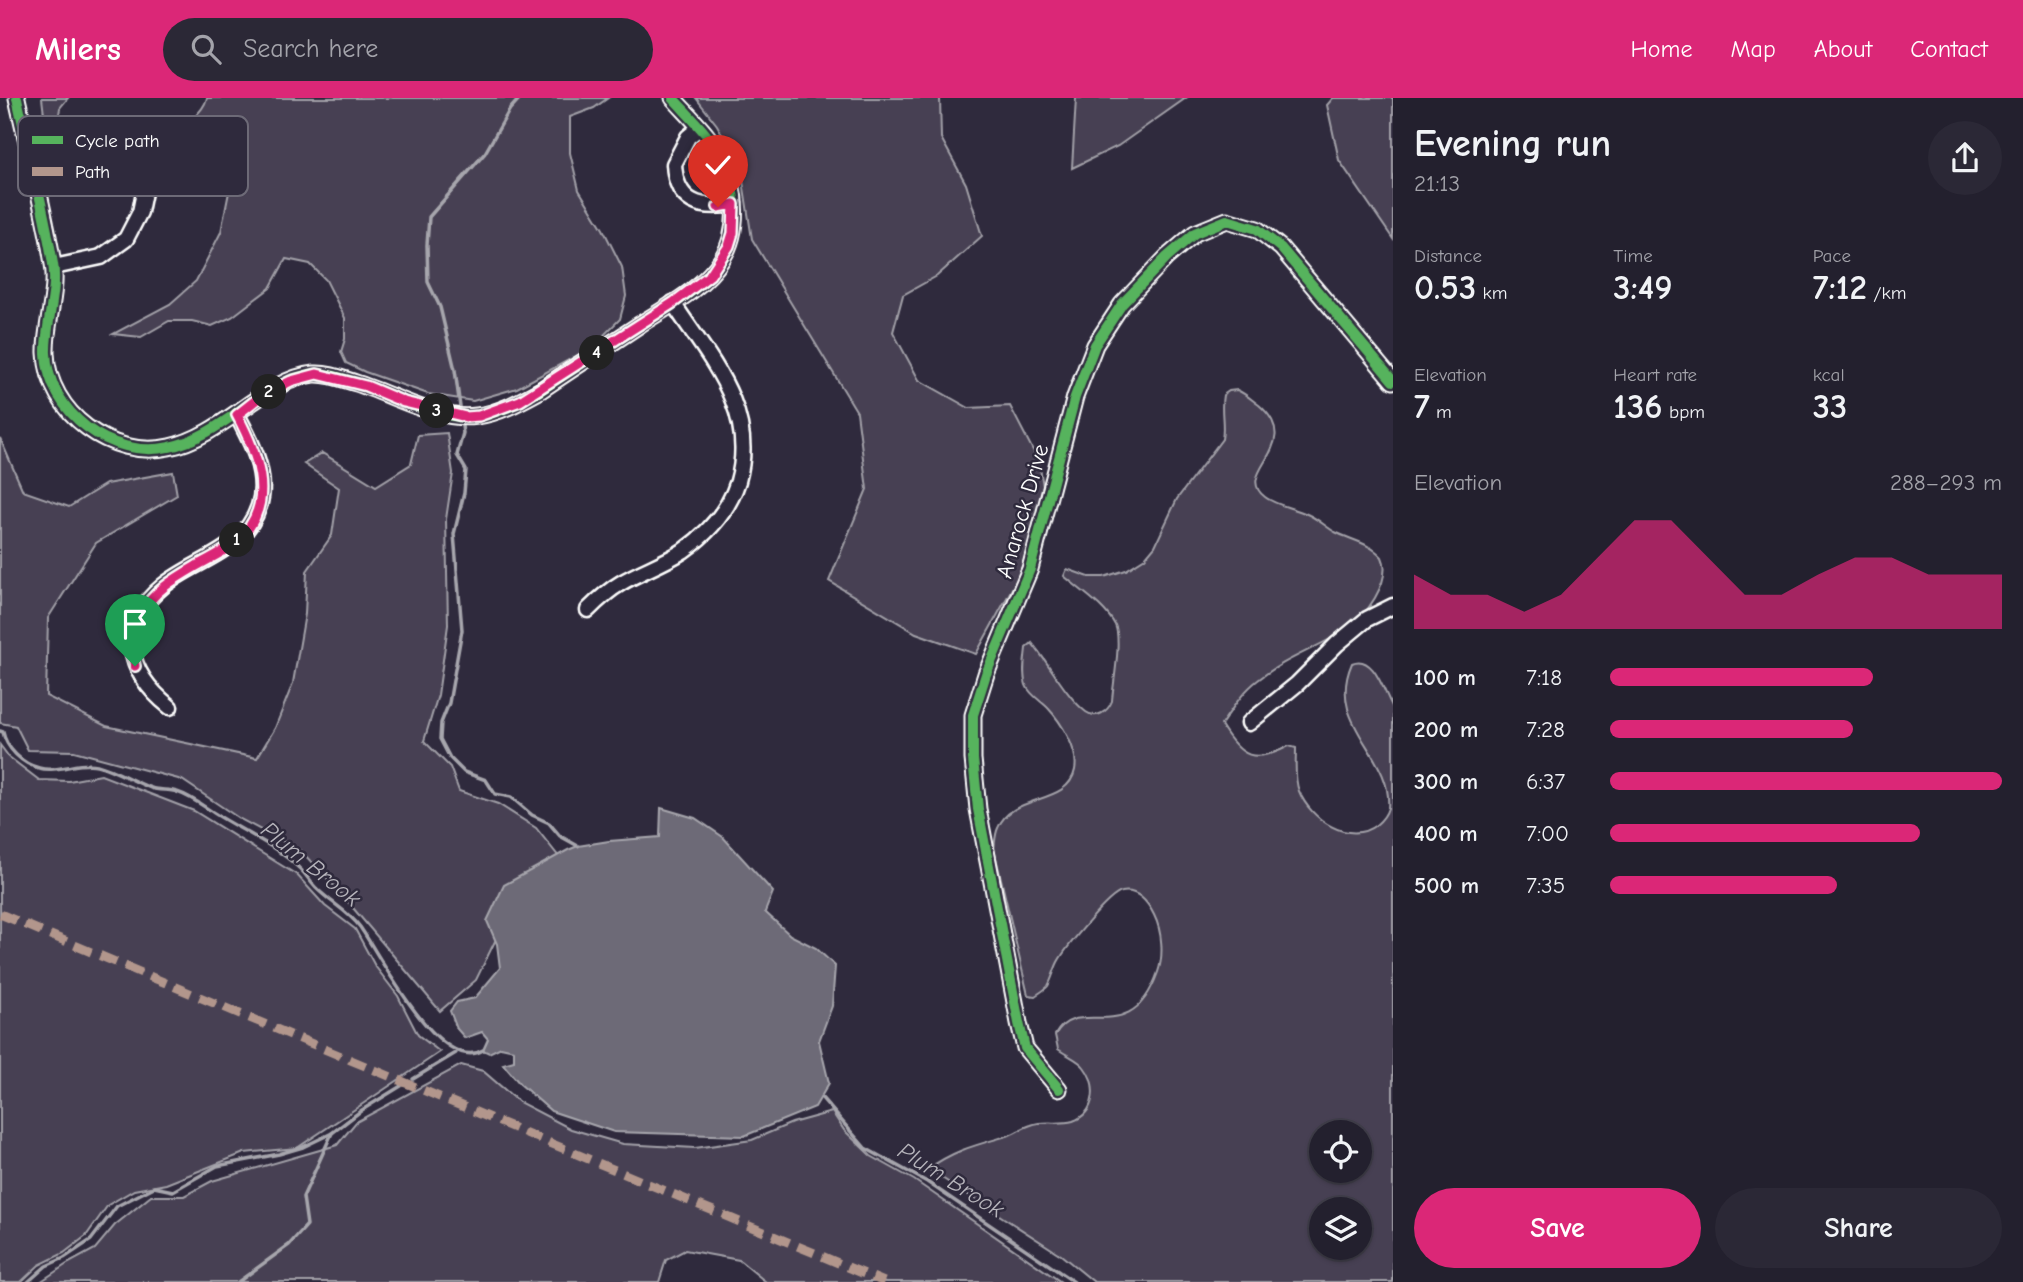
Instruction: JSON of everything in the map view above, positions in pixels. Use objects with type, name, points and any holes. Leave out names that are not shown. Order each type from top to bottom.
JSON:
[{"type":"street","points":[[17,98],[21,116]]},
{"type":"street","points":[[38,196],[54,267],[47,365],[57,393],[69,412],[100,437],[121,445],[151,450],[189,443],[237,415],[261,396],[291,381],[317,374],[366,386],[404,402],[451,415],[479,416],[541,390],[673,303],[710,275],[722,259],[733,233],[734,204],[728,173],[722,158],[673,98]]},
{"type":"street","points":[[699,128],[688,137],[674,164],[679,187],[694,203],[701,206],[734,204]]},
{"type":"street","points":[[54,267],[101,257],[125,239],[140,212],[143,196]]},
{"type":"street","name":"Anarock Drive","points":[[1059,1088],[1025,1048],[1019,1023],[978,809],[973,759],[973,715],[986,674],[1030,569],[1075,397],[1096,345],[1122,304],[1167,257],[1195,233],[1227,220],[1257,229],[1281,248],[1393,381]]},
{"type":"street","points":[[588,610],[611,589],[671,559],[705,533],[734,494],[740,473],[744,452],[743,434],[732,397],[673,303]]},
{"type":"street","points":[[170,707],[149,690],[135,666],[131,653],[135,625],[146,606],[164,585],[218,554],[243,536],[256,514],[261,494],[260,473],[256,455],[237,415]]},
{"type":"street","points":[[1249,723],[1297,684],[1367,619],[1393,606]]},
{"type":"shaded area","points":[[42,98],[68,98],[60,108],[59,116],[44,116]]},
{"type":"shaded area","points":[[207,98],[608,98],[594,108],[570,117],[570,153],[579,190],[622,267],[626,296],[620,319],[591,348],[517,388],[473,401],[428,394],[346,363],[341,352],[345,339],[345,318],[326,280],[310,264],[286,259],[270,288],[232,317],[212,326],[192,321],[169,321],[141,337],[113,334],[170,304],[196,281],[221,232],[228,196],[248,196],[248,116],[196,116]]},
{"type":"shaded area","points":[[696,98],[940,98],[941,138],[966,184],[982,236],[937,276],[903,295],[893,332],[919,380],[969,408],[1010,406],[1039,462],[1044,492],[1020,574],[976,654],[916,633],[829,581],[867,489],[857,412],[752,239],[741,168],[717,125]]},
{"type":"shaded area","points":[[1076,98],[1186,98],[1118,146],[1072,168]]},
{"type":"shaded area","points":[[1333,98],[1393,98],[1393,239],[1339,160],[1327,105]]},
{"type":"shaded area","points":[[1237,390],[1259,405],[1272,420],[1276,433],[1273,446],[1257,478],[1257,488],[1265,497],[1309,515],[1335,532],[1372,548],[1382,557],[1384,566],[1384,577],[1375,598],[1353,625],[1258,680],[1242,695],[1221,725],[1235,745],[1249,755],[1266,755],[1289,746],[1296,748],[1296,781],[1304,801],[1312,811],[1321,820],[1343,831],[1365,831],[1376,825],[1388,808],[1387,789],[1381,771],[1353,722],[1347,704],[1346,685],[1352,663],[1360,661],[1372,669],[1393,708],[1393,1282],[1094,1282],[1061,1255],[928,1169],[956,1153],[1031,1125],[1068,1122],[1081,1117],[1092,1098],[1091,1082],[1082,1064],[1058,1049],[1055,1035],[1065,1024],[1077,1019],[1119,1016],[1133,1010],[1146,996],[1158,972],[1161,943],[1154,915],[1138,895],[1122,892],[1107,902],[1078,935],[1058,962],[1047,987],[1035,996],[1028,995],[994,849],[995,838],[1005,817],[1015,809],[1062,789],[1075,770],[1072,745],[1063,728],[1026,685],[1026,648],[1032,643],[1072,698],[1086,712],[1098,715],[1108,708],[1112,701],[1117,651],[1115,625],[1099,605],[1064,576],[1067,569],[1089,577],[1104,577],[1126,570],[1145,558],[1155,546],[1177,499],[1222,439],[1223,395]]},
{"type":"shaded area","points":[[447,433],[453,473],[446,519],[448,625],[438,695],[424,741],[450,767],[459,791],[498,804],[536,828],[559,857],[498,935],[476,980],[440,1011],[337,889],[301,851],[240,819],[182,780],[74,751],[28,750],[16,726],[0,723],[0,438],[23,491],[69,507],[106,484],[173,472],[177,495],[96,543],[48,618],[46,696],[106,726],[257,758],[275,728],[293,683],[305,614],[307,571],[332,535],[339,488],[304,464],[322,453],[376,486],[411,464],[418,435]]},
{"type":"shaded area","points":[[0,745],[9,757],[39,780],[69,781],[101,775],[194,811],[297,875],[325,906],[355,929],[375,966],[398,996],[418,1035],[440,1052],[297,1148],[244,1153],[166,1184],[134,1190],[108,1205],[86,1236],[64,1253],[39,1265],[21,1282],[0,1282]]},
{"type":"shaded area","points":[[661,808],[695,818],[723,837],[773,892],[765,912],[790,935],[816,948],[835,966],[832,1006],[819,1041],[829,1083],[815,1107],[744,1136],[614,1132],[551,1111],[520,1084],[503,1064],[514,1061],[514,1050],[501,1047],[489,1053],[483,1050],[488,1039],[482,1032],[465,1038],[457,1029],[450,1011],[457,1002],[475,998],[500,968],[497,944],[487,921],[504,885],[578,846],[660,837]]},
{"type":"shaded area","points":[[461,1065],[483,1071],[519,1102],[571,1129],[623,1144],[695,1148],[752,1140],[792,1123],[832,1112],[844,1130],[871,1156],[914,1180],[1061,1282],[766,1282],[739,1260],[685,1250],[666,1260],[659,1282],[40,1282],[95,1249],[115,1225],[151,1196],[184,1196],[212,1181],[337,1145],[356,1122]]},
{"type":"waterway","points":[[460,407],[455,370],[440,307],[428,282],[429,217],[485,153],[510,109],[520,98]]},
{"type":"waterway","points":[[462,426],[463,433],[457,455],[466,470],[464,493],[454,534],[462,630],[449,703],[441,723],[440,739],[450,758],[464,772],[486,780],[495,794],[511,797],[532,815],[549,823],[560,836],[578,846]]},
{"type":"waterway","name":"Plum Brook","points":[[0,731],[16,754],[33,766],[46,769],[83,764],[104,767],[151,788],[187,796],[269,845],[290,860],[316,888],[356,922],[396,985],[430,1030],[448,1046],[466,1053],[483,1050]]},
{"type":"waterway","points":[[413,1079],[456,1053]]},
{"type":"waterway","points":[[238,1282],[289,1245],[307,1225],[303,1197],[332,1133],[362,1110],[401,1086]]},
{"type":"waterway","name":"Plum Brook","points":[[821,1097],[865,1148],[927,1182],[1074,1282]]},
{"type":"waterway","points":[[28,1282],[46,1266],[91,1240],[117,1206],[154,1187],[173,1191],[217,1166],[279,1154],[303,1147],[332,1133]]},
{"type":"marked path","points":[[0,914],[884,1282]]},
{"type":"cycle path","points":[[17,98],[21,116]]},
{"type":"cycle path","points":[[40,196],[54,274],[46,342],[50,375],[58,395],[71,413],[106,439],[147,449],[169,447],[189,441],[208,432],[278,386],[314,374],[341,378],[431,411],[462,417],[477,416],[510,406],[541,390],[673,304],[705,279],[722,259],[728,248],[734,223],[734,197],[728,172],[713,144],[673,98]]},
{"type":"cycle path","points":[[1059,1089],[1025,1048],[1019,1023],[978,809],[973,759],[973,715],[986,674],[1030,569],[1075,397],[1095,345],[1122,304],[1167,257],[1195,233],[1227,220],[1257,229],[1281,248],[1393,381]]},
{"type":"route","points":[[135,666],[131,640],[135,625],[154,594],[243,536],[256,514],[261,494],[260,473],[249,437],[237,415],[261,396],[291,381],[317,374],[366,386],[404,402],[451,415],[479,416],[501,409],[541,390],[673,303],[710,275],[722,259],[733,233],[734,204],[718,207]]}]
